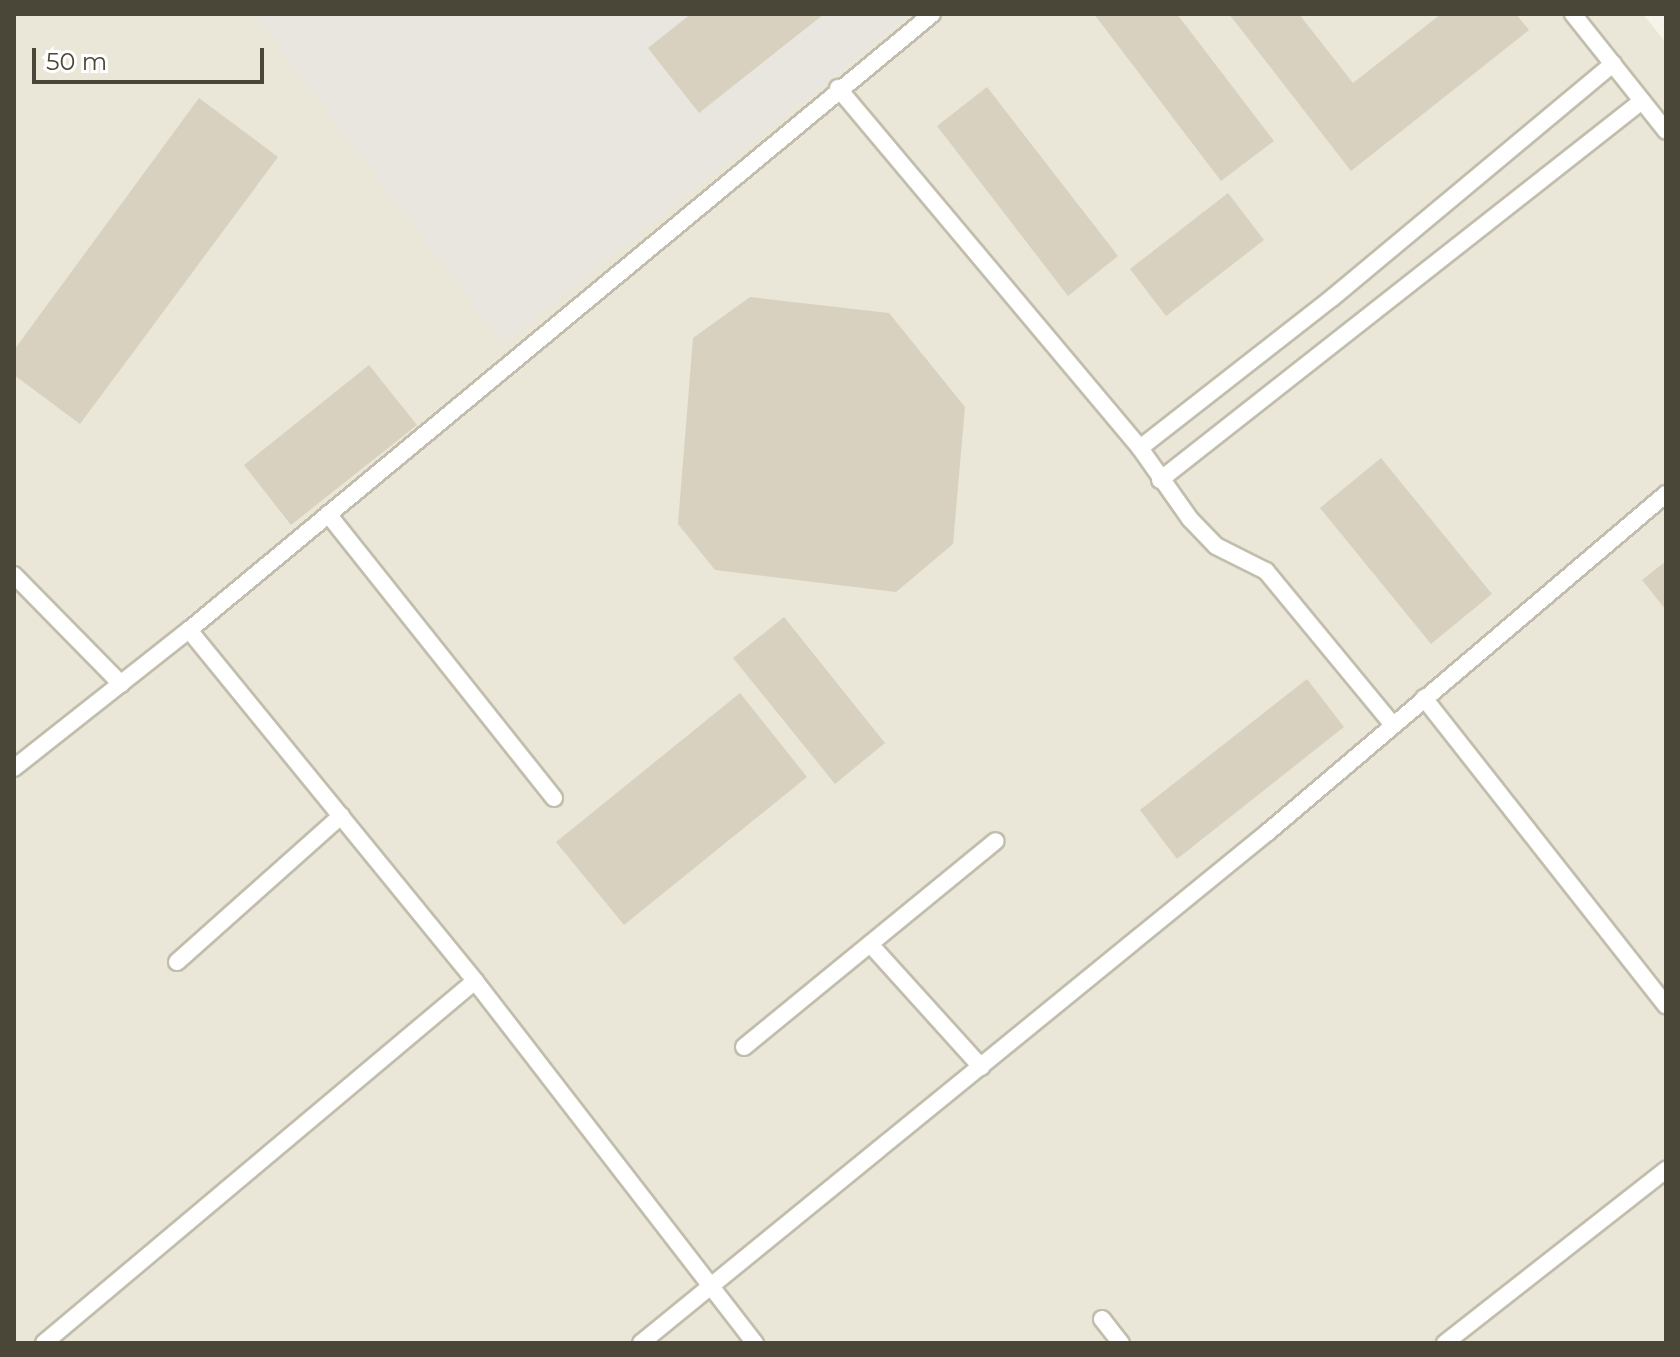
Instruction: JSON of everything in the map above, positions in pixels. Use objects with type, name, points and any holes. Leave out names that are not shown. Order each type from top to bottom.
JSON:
[{"type":"lane","points":[[14,768],[189,630],[838,88],[932,14]]},
{"type":"lane","points":[[1573,14],[1666,131]]},
{"type":"lane","points":[[1140,448],[1332,298],[1613,64]]},
{"type":"lane","points":[[838,88],[1140,448],[1160,480],[1216,546],[1266,571],[1393,725]]},
{"type":"lane","points":[[1160,480],[1642,101]]},
{"type":"lane","points":[[641,1343],[981,1067],[1666,494]]},
{"type":"lane","points":[[328,514],[554,798]]},
{"type":"lane","points":[[14,575],[121,684]]},
{"type":"lane","points":[[189,630],[475,981],[755,1343]]},
{"type":"lane","points":[[1424,698],[1666,1005]]},
{"type":"lane","points":[[177,962],[341,816]]},
{"type":"lane","points":[[744,1047],[996,841]]},
{"type":"lane","points":[[870,944],[981,1067]]},
{"type":"lane","points":[[44,1343],[475,981]]},
{"type":"lane","points":[[1445,1343],[1666,1170]]},
{"type":"lane","points":[[1102,1319],[1121,1343]]},
{"type":"shaded area","points":[[14,14],[254,14],[503,343],[911,14],[1643,14],[1666,43],[1666,1343],[14,1343]]},
{"type":"shaded area","points":[[254,14],[911,14],[502,344]]},
{"type":"building","points":[[691,14],[824,14],[699,113],[648,48]]},
{"type":"building","points":[[1094,14],[1177,14],[1274,141],[1221,181]]},
{"type":"building","points":[[1229,14],[1299,14],[1353,83],[1441,14],[1516,14],[1529,30],[1351,171]]},
{"type":"building","points":[[987,87],[1118,256],[1068,296],[937,126]]},
{"type":"building","points":[[199,98],[278,157],[80,424],[14,375],[14,350]]},
{"type":"building","points":[[1228,193],[1264,240],[1166,316],[1130,269]]},
{"type":"building","points":[[750,297],[889,313],[965,407],[953,544],[896,592],[715,570],[678,524],[693,338]]},
{"type":"building","points":[[369,365],[417,425],[291,525],[244,465]]},
{"type":"building","points":[[1381,458],[1492,594],[1431,644],[1320,508]]},
{"type":"building","points":[[1666,561],[1666,610],[1642,580]]},
{"type":"building","points":[[784,617],[885,743],[835,784],[733,658]]},
{"type":"building","points":[[1307,679],[1344,727],[1177,859],[1140,810]]},
{"type":"building","points":[[740,693],[807,777],[624,925],[556,842]]}]
